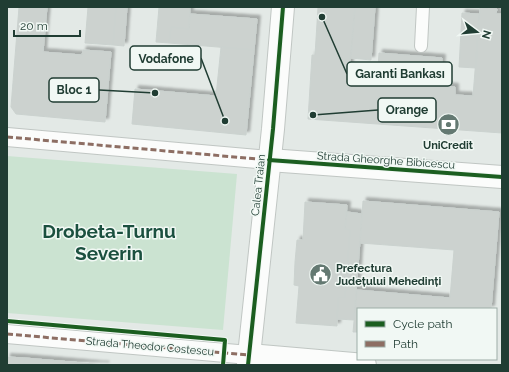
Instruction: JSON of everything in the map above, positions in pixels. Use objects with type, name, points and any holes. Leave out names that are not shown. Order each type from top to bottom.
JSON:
[{"type":"street","name":"Calea Traian","points":[[248,360],[283,7]]},
{"type":"street","name":"Strada Gheorghe Bibicescu","points":[[7,137],[269,160],[502,177]]},
{"type":"street","name":"Strada Theodor Costescu","points":[[7,334],[248,360],[365,365]]},
{"type":"lane","points":[[421,46],[423,7]]},
{"type":"green space","points":[[7,156],[237,174],[223,330],[7,313]]},
{"type":"building","points":[[19,7],[47,7],[43,52],[82,55],[83,50],[111,52],[105,122],[16,114],[11,107]]},
{"type":"building","points":[[88,7],[116,7],[113,45],[85,43]]},
{"type":"building","points":[[116,7],[127,7],[124,46],[113,45]]},
{"type":"building","points":[[159,7],[190,7],[189,29],[171,27],[169,43],[156,42]]},
{"type":"building","points":[[318,7],[355,7],[348,82],[366,83],[366,81],[455,87],[455,95],[473,96],[480,8],[497,9],[496,14],[502,14],[502,133],[308,119],[312,55],[315,55]]},
{"type":"building","points":[[355,7],[375,7],[371,60],[351,58]]},
{"type":"building","points":[[462,13],[479,14],[476,68],[459,67]]},
{"type":"building","points":[[190,14],[257,19],[254,50],[169,43],[171,27],[189,29]]},
{"type":"building","points":[[221,47],[254,50],[246,135],[132,124],[135,89],[216,96]]},
{"type":"building","points":[[379,53],[442,58],[440,86],[377,81]]},
{"type":"building","points":[[363,201],[499,212],[491,308],[357,308],[357,332],[353,332],[357,290],[450,298],[454,250],[360,243]]},
{"type":"building","name":"Prefectura Județului Mehedinți","points":[[305,202],[347,205],[345,229],[350,230],[345,298],[338,298],[337,326],[296,323],[299,286],[294,285],[295,262],[297,240],[303,240]]},
{"type":"building","points":[[347,212],[362,214],[354,320],[337,319],[338,298],[345,298],[350,230],[345,229]]},
{"type":"building","points":[[7,357],[25,358],[24,365],[7,365]]},
{"type":"building","points":[[25,358],[106,365],[24,365]]},
{"type":"marked path","points":[[7,137],[269,160]]},
{"type":"marked path","points":[[7,334],[249,355]]},
{"type":"cycle path","points":[[248,365],[273,129],[283,7]]},
{"type":"cycle path","points":[[269,160],[502,177]]},
{"type":"cycle path","points":[[7,321],[225,340],[223,365]]},
{"type":"place","name":"Garanti Bankası","points":[[322,17]]},
{"type":"place","name":"Bloc 1","points":[[155,93]]},
{"type":"place","name":"Orange","points":[[313,115]]},
{"type":"place","name":"Vodafone","points":[[225,121]]},
{"type":"place","name":"UniCredit","points":[[448,125]]},
{"type":"place","name":"Prefectura Județului Mehedinți","points":[[321,274]]},
{"type":"district","name":"Drobeta-Turnu Severin","points":[[109,242]]}]
